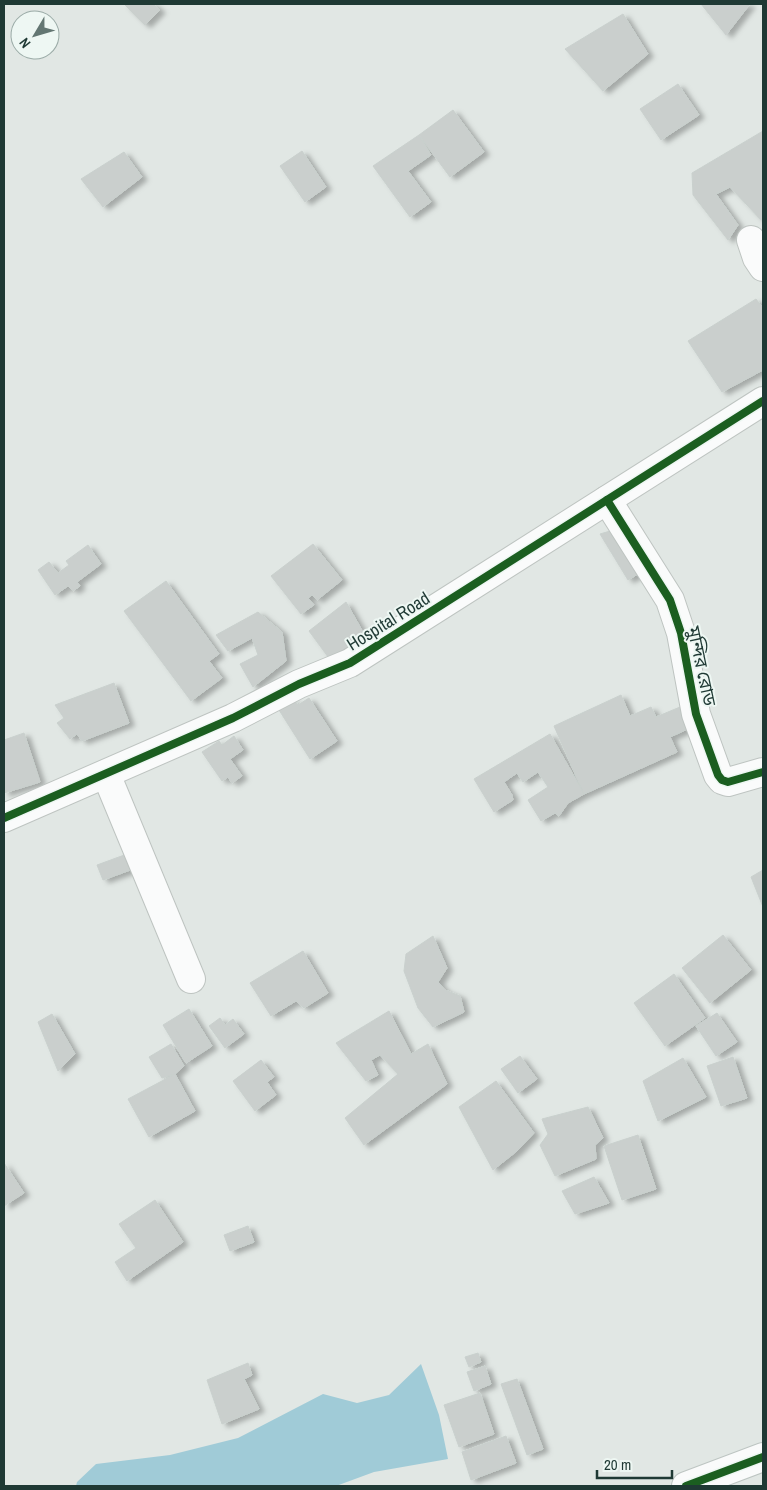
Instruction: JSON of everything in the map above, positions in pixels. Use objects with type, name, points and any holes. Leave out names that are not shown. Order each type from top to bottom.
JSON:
[{"type":"street","points":[[751,240],[757,258],[763,267]]},
{"type":"street","name":"Hospital Road","points":[[4,818],[233,718],[299,684],[350,663],[763,401]]},
{"type":"street","name":"মুন্দির রোড","points":[[607,500],[670,600],[680,633],[696,714],[718,775],[722,780],[728,782],[763,772]]},
{"type":"street","points":[[106,774],[191,980]]},
{"type":"street","points":[[686,1486],[763,1457]]},
{"type":"water","points":[[421,1364],[439,1415],[448,1459],[374,1472],[336,1486],[76,1486],[77,1482],[96,1464],[170,1455],[238,1438],[323,1394],[357,1403],[389,1395]]},
{"type":"building","points":[[124,4],[153,4],[160,10],[145,25]]},
{"type":"building","points":[[701,4],[750,4],[726,35]]},
{"type":"building","points":[[623,14],[648,54],[603,91],[565,49]]},
{"type":"building","points":[[678,84],[699,115],[661,140],[640,109]]},
{"type":"building","points":[[453,110],[484,152],[450,177],[419,135]]},
{"type":"building","points":[[763,131],[763,218],[761,220],[730,187],[716,194],[738,225],[728,240],[693,195],[692,173]]},
{"type":"building","points":[[419,135],[431,155],[408,171],[431,202],[410,217],[373,166]]},
{"type":"building","points":[[302,151],[326,187],[305,202],[280,166]]},
{"type":"building","points":[[124,152],[142,177],[103,207],[81,179]]},
{"type":"building","points":[[756,299],[763,308],[763,370],[722,392],[688,341]]},
{"type":"building","points":[[617,529],[643,571],[628,580],[600,534]]},
{"type":"building","points":[[313,544],[342,580],[317,600],[312,595],[308,598],[314,605],[301,614],[271,576]]},
{"type":"building","points":[[88,545],[101,564],[77,582],[80,586],[73,591],[68,586],[55,595],[38,570],[49,562],[58,573],[69,565],[66,561]]},
{"type":"building","points":[[166,581],[219,654],[209,661],[222,678],[191,701],[124,611]]},
{"type":"building","points":[[346,602],[368,641],[334,665],[309,631]]},
{"type":"building","points":[[258,612],[282,632],[286,661],[253,687],[240,664],[258,655],[252,638],[228,651],[216,635]]},
{"type":"building","points":[[114,683],[129,723],[82,741],[77,734],[70,739],[57,723],[64,718],[55,705]]},
{"type":"building","points":[[621,695],[630,716],[651,707],[656,717],[680,707],[690,728],[670,737],[677,752],[584,794],[554,726]]},
{"type":"building","points":[[309,698],[337,741],[310,759],[279,710],[294,700],[298,705]]},
{"type":"building","points":[[24,733],[40,782],[4,793],[4,740]]},
{"type":"building","points":[[550,734],[584,794],[568,803],[559,816],[555,813],[541,821],[528,800],[548,787],[538,772],[523,782],[517,773],[504,782],[513,800],[494,812],[474,779]]},
{"type":"building","points":[[234,736],[243,750],[230,759],[242,776],[232,783],[228,777],[222,781],[202,752],[219,741],[222,745]]},
{"type":"building","points":[[127,854],[133,869],[103,880],[97,865]]},
{"type":"building","points":[[763,870],[763,907],[751,877]]},
{"type":"building","points":[[723,935],[751,970],[710,1003],[682,968]]},
{"type":"building","points":[[433,936],[447,968],[438,982],[445,990],[460,996],[464,1012],[433,1027],[418,1008],[404,971],[406,954]]},
{"type":"building","points":[[303,951],[328,993],[304,1008],[296,1001],[271,1016],[250,983]]},
{"type":"building","points":[[674,974],[705,1018],[665,1046],[634,1003]]},
{"type":"building","points":[[189,1009],[212,1046],[186,1063],[163,1025]]},
{"type":"building","points":[[389,1011],[411,1054],[428,1044],[447,1084],[364,1145],[345,1118],[398,1074],[380,1055],[371,1060],[378,1075],[366,1081],[336,1043]]},
{"type":"building","points":[[717,1013],[737,1042],[716,1056],[696,1026]]},
{"type":"building","points":[[52,1014],[75,1054],[58,1071],[38,1022]]},
{"type":"building","points":[[220,1018],[225,1025],[233,1019],[244,1034],[225,1048],[209,1026]]},
{"type":"building","points":[[171,1044],[184,1066],[175,1074],[162,1078],[149,1057]]},
{"type":"building","points":[[520,1056],[537,1079],[518,1093],[501,1069]]},
{"type":"building","points":[[733,1057],[747,1098],[721,1106],[707,1066]]},
{"type":"building","points":[[683,1058],[706,1097],[658,1121],[643,1081]]},
{"type":"building","points":[[261,1060],[274,1077],[267,1082],[276,1095],[255,1111],[233,1081]]},
{"type":"building","points":[[175,1074],[195,1111],[149,1137],[128,1099]]},
{"type":"building","points":[[496,1081],[534,1133],[517,1151],[493,1170],[459,1107]]},
{"type":"building","points":[[588,1107],[603,1138],[595,1145],[596,1159],[555,1176],[540,1145],[548,1134],[542,1119]]},
{"type":"building","points":[[638,1135],[656,1189],[622,1200],[604,1146]]},
{"type":"building","points":[[4,1163],[24,1193],[4,1206]]},
{"type":"building","points":[[594,1177],[609,1203],[575,1214],[562,1191]]},
{"type":"building","points":[[155,1200],[183,1242],[127,1281],[115,1262],[136,1248],[119,1224]]},
{"type":"building","points":[[248,1226],[254,1242],[230,1251],[224,1235]]},
{"type":"building","points":[[478,1353],[481,1362],[469,1367],[465,1357]]},
{"type":"building","points":[[248,1363],[252,1375],[244,1379],[259,1409],[222,1424],[207,1380]]},
{"type":"building","points":[[485,1366],[491,1384],[474,1391],[467,1372]]},
{"type":"building","points":[[517,1379],[543,1449],[527,1455],[501,1384]]},
{"type":"building","points":[[480,1393],[494,1434],[459,1447],[444,1405]]},
{"type":"building","points":[[506,1436],[516,1463],[471,1480],[462,1452]]},
{"type":"cycle path","points":[[4,818],[233,718],[299,684],[350,663],[763,401]]},
{"type":"cycle path","points":[[607,500],[670,600],[681,633],[696,714],[718,775],[722,780],[728,782],[763,772]]},
{"type":"cycle path","points":[[686,1486],[763,1457]]}]
